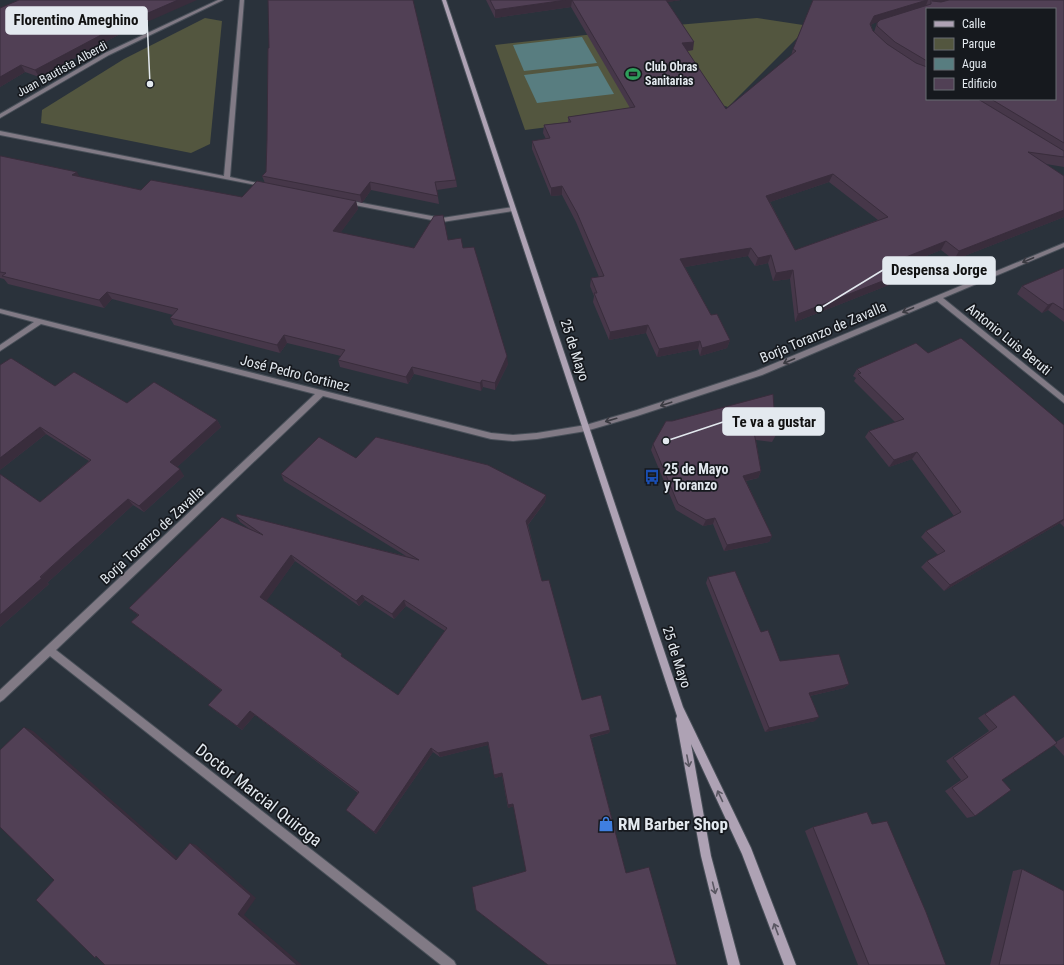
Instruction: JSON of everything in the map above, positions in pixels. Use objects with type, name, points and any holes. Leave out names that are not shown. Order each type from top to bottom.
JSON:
[{"type":"street","name":"Juan Bautista Alberdi","points":[[0,116],[107,54],[221,0]]},
{"type":"street","points":[[227,178],[242,0]]},
{"type":"street","name":"25 de Mayo","points":[[444,0],[679,708],[747,852],[790,965]]},
{"type":"street","points":[[0,133],[272,188]]},
{"type":"street","points":[[341,201],[442,220],[514,209]]},
{"type":"street","name":"Borja Toranzo de Zavalla","points":[[586,428],[759,373],[1064,245]]},
{"type":"street","name":"Antonio Luis Beruti","points":[[938,298],[1064,400]]},
{"type":"street","name":"José Pedro Cortinez","points":[[0,311],[491,436],[513,438],[537,436],[586,428]]},
{"type":"street","points":[[0,348],[40,321]]},
{"type":"street","name":"Borja Toranzo de Zavalla","points":[[0,697],[322,393]]},
{"type":"street","name":"Doctor Marcial Quiroga","points":[[49,650],[450,965]]},
{"type":"street","name":"25 de Mayo","points":[[679,708],[706,856],[734,965]]},
{"type":"green space","points":[[205,18],[222,21],[210,144],[191,153],[41,123],[42,110],[124,59]]},
{"type":"green space","name":"Club Obras Sanitarias","points":[[757,18],[803,25],[798,37],[728,107],[713,102],[697,108],[525,130],[495,45],[677,25]]},
{"type":"water","points":[[582,37],[597,63],[524,71],[513,45]]},
{"type":"water","points":[[598,66],[614,94],[537,103],[524,75]]},
{"type":"building","points":[[19,0],[178,0],[118,26],[35,70],[21,65],[0,77],[0,8]]},
{"type":"building","points":[[268,0],[413,0],[456,180],[435,182],[438,196],[370,182],[360,195],[262,176],[266,172],[269,48]]},
{"type":"building","points":[[490,0],[566,0],[495,10]]},
{"type":"building","points":[[572,0],[666,0],[694,42],[682,43],[726,109],[796,51],[793,49],[813,0],[927,0],[874,16],[870,24],[873,31],[887,44],[916,63],[926,67],[926,100],[980,100],[1064,151],[1064,157],[1028,152],[1064,176],[1064,210],[959,251],[946,241],[891,263],[903,273],[798,314],[793,270],[776,273],[771,255],[758,258],[751,248],[680,259],[711,315],[717,314],[730,340],[702,348],[700,341],[659,349],[648,325],[610,332],[594,293],[597,293],[591,278],[604,276],[577,213],[562,186],[551,188],[532,141],[550,138],[544,125],[571,122],[568,117],[635,107]],"holes":[[[833,174],[888,217],[795,250],[766,196]]]},
{"type":"building","points":[[931,0],[941,2],[949,0],[1064,0],[1064,143],[993,100],[1056,100],[1056,8],[926,8],[926,60],[895,42],[877,26],[877,23],[880,20],[931,4]]},
{"type":"building","points":[[0,156],[77,172],[72,175],[141,190],[151,180],[242,197],[257,181],[356,201],[333,231],[414,248],[434,216],[443,215],[448,240],[461,238],[463,248],[474,247],[507,356],[495,383],[482,380],[480,383],[412,367],[406,377],[338,360],[345,350],[284,335],[277,345],[170,318],[178,309],[107,292],[99,300],[2,276],[6,273],[0,272]]},
{"type":"building","points":[[1064,268],[1064,310],[1053,303],[1048,305],[1022,286]]},
{"type":"building","points":[[961,338],[1064,425],[1064,519],[950,585],[927,561],[945,551],[926,531],[961,512],[917,452],[894,460],[869,431],[904,419],[858,374],[861,373],[857,369],[916,343],[928,353]]},
{"type":"building","points":[[11,358],[55,386],[74,372],[127,403],[154,382],[217,420],[170,462],[180,469],[139,506],[128,499],[73,547],[40,577],[42,578],[0,615],[0,474],[40,502],[91,460],[40,427],[0,458],[0,365]]},
{"type":"building","points":[[773,394],[776,435],[754,432],[761,471],[743,476],[772,536],[727,545],[715,518],[706,520],[678,504],[653,444],[666,421],[672,421]]},
{"type":"building","points":[[319,437],[356,458],[376,437],[488,465],[546,495],[526,521],[542,581],[549,580],[582,700],[601,695],[610,730],[590,735],[626,873],[649,867],[677,965],[548,965],[476,910],[472,887],[526,871],[513,804],[508,805],[502,773],[494,775],[488,742],[438,753],[431,748],[374,832],[346,810],[359,792],[250,711],[237,726],[208,705],[222,690],[131,622],[139,615],[129,608],[222,517],[263,535],[236,516],[237,514],[419,560],[281,474]],"holes":[[[291,555],[356,601],[362,595],[392,614],[404,600],[447,628],[398,695],[341,656],[342,654],[260,597]]]},
{"type":"building","points":[[735,571],[761,632],[768,630],[780,661],[839,654],[849,684],[809,693],[819,717],[769,728],[708,577]]},
{"type":"building","points":[[1014,695],[1057,743],[1002,780],[1011,790],[975,816],[952,788],[968,777],[953,758],[997,727],[985,714]]},
{"type":"building","points":[[24,727],[176,860],[190,843],[251,896],[238,914],[297,965],[105,965],[96,956],[95,958],[36,900],[54,880],[0,827],[0,750]]},
{"type":"building","points":[[867,812],[872,824],[887,821],[926,912],[946,965],[869,965],[813,827]]},
{"type":"building","points":[[1022,869],[1064,891],[1064,965],[999,965]]},
{"type":"place","name":"Club Obras Sanitarias","points":[[633,74]]},
{"type":"place","name":"Florentino Ameghino","points":[[150,84]]},
{"type":"place","name":"Despensa Jorge","points":[[819,309]]},
{"type":"place","name":"Te va a gustar","points":[[666,441]]},
{"type":"place","name":"25 de Mayo y Toranzo","points":[[652,477]]},
{"type":"place","name":"RM Barber Shop","points":[[606,824]]}]
